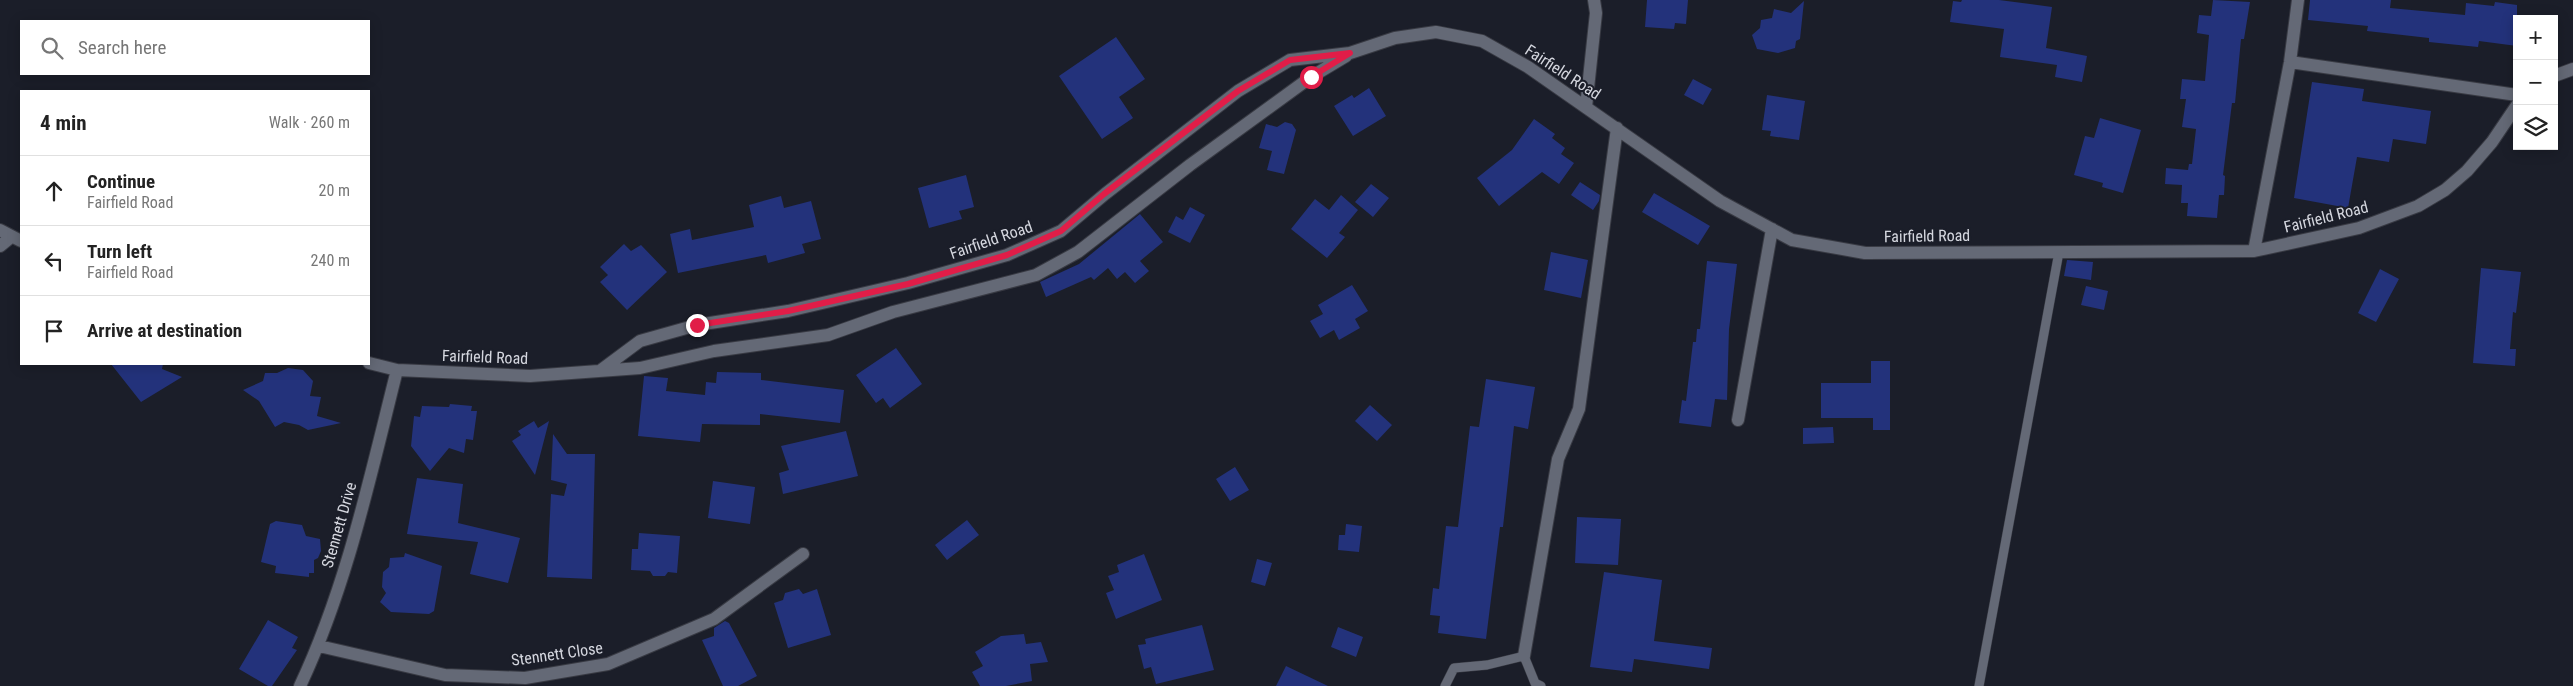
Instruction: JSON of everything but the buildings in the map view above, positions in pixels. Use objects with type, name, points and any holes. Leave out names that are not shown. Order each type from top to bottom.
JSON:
[{"type":"street","points":[[1586,107],[1596,13],[1594,0]]},
{"type":"street","points":[[2254,250],[2290,62],[2298,0]]},
{"type":"street","name":"Fairfield Road","points":[[600,370],[640,341],[650,338],[697,325],[788,311],[908,284],[1007,255],[1061,231],[1104,194],[1231,96],[1290,60],[1350,53],[1395,38],[1436,32],[1482,41],[1528,67],[1720,201],[1792,240],[1865,253],[2254,250],[2359,228],[2418,206],[2444,190],[2467,171],[2492,142],[2513,111]]},
{"type":"street","name":"Fairfield Road","points":[[370,363],[397,370],[530,376],[640,368],[714,352],[828,335],[893,312],[1036,275],[1078,252],[1190,165],[1311,77],[1350,53]]},
{"type":"street","points":[[2290,62],[2513,94]]},
{"type":"street","points":[[2558,75],[2573,69]]},
{"type":"street","points":[[1524,656],[1558,459],[1578,408],[1617,128]]},
{"type":"street","points":[[1738,420],[1772,229]]},
{"type":"street","points":[[0,246],[11,236]]},
{"type":"street","name":"Stennett Drive","points":[[300,686],[319,646],[354,538],[397,370]]},
{"type":"street","name":"Stennett Close","points":[[319,646],[445,674],[525,678],[608,664],[714,619],[803,554]]},
{"type":"lane","points":[[1980,686],[2059,252]]},
{"type":"lane","points":[[1445,686],[1454,668],[1487,666],[1524,656],[1536,683],[1540,686]]},
{"type":"route","points":[[697,325],[788,311],[908,284],[1007,255],[1061,231],[1104,194],[1238,91],[1290,60],[1350,53],[1311,77]]}]
